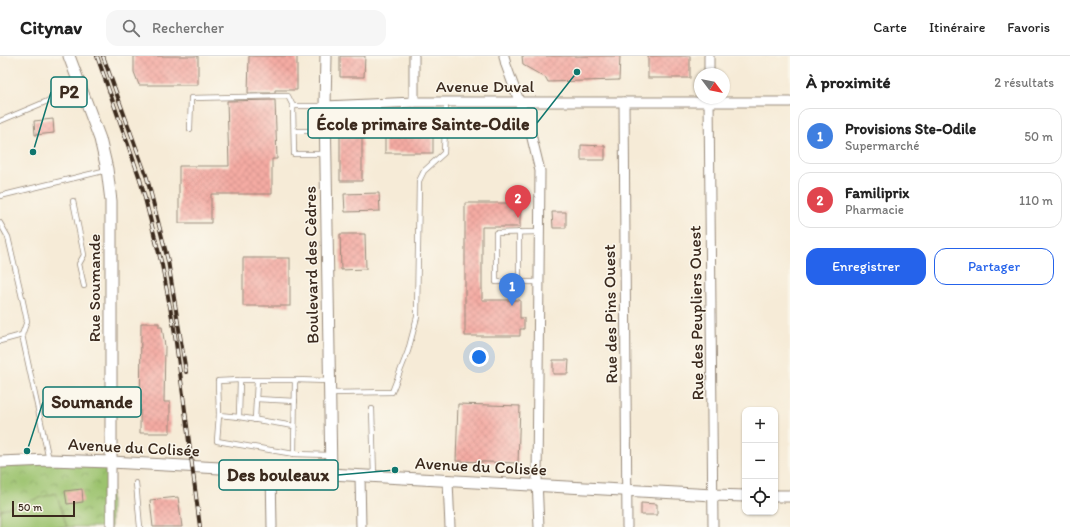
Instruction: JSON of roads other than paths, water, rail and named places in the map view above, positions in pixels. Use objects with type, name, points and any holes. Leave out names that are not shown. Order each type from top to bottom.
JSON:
[{"type":"street","name":"Rue Soumande","points":[[69,56],[100,138],[107,169],[111,201],[111,527]]},
{"type":"street","name":"Boulevard des Cèdres","points":[[326,56],[325,106],[331,474]]},
{"type":"street","points":[[414,56],[414,102]]},
{"type":"street","points":[[504,56],[532,134],[540,171],[537,486],[539,527]]},
{"type":"street","points":[[709,56],[709,68]]},
{"type":"street","name":"Avenue Duval","points":[[325,106],[414,102],[694,101]]},
{"type":"street","name":"Avenue Duval","points":[[730,101],[790,102]]},
{"type":"street","name":"Rue des Pins Ouest","points":[[624,102],[628,491],[627,527]]},
{"type":"street","name":"Rue des Peupliers Ouest","points":[[710,104],[713,527]]},
{"type":"street","name":"Avenue du Colisée","points":[[0,462],[49,460],[111,462],[713,496],[742,496]]},
{"type":"street","points":[[271,471],[272,527]]},
{"type":"street","points":[[360,476],[361,527]]},
{"type":"street","points":[[448,481],[450,527]]},
{"type":"street","points":[[778,496],[790,496]]},
{"type":"lane","points":[[0,121],[81,87]]},
{"type":"lane","points":[[190,129],[191,98],[288,96],[294,106],[294,154],[326,154]]},
{"type":"lane","points":[[330,393],[392,392],[408,352],[417,317],[419,181],[424,171],[444,153],[446,102]]},
{"type":"lane","points":[[294,106],[325,106]]},
{"type":"lane","points":[[294,131],[310,131]]},
{"type":"lane","points":[[0,196],[107,169]]},
{"type":"lane","points":[[72,201],[84,255],[79,264],[84,286]]},
{"type":"lane","points":[[0,223],[8,238],[27,321],[22,335],[49,460]]},
{"type":"lane","points":[[519,232],[519,282]]},
{"type":"lane","points":[[539,232],[496,233],[496,282],[539,282]]},
{"type":"lane","points":[[0,341],[22,335]]},
{"type":"lane","points":[[239,417],[240,380]]},
{"type":"lane","points":[[294,454],[295,380]]},
{"type":"lane","points":[[329,381],[218,381],[219,415],[217,441],[294,454],[331,455]]},
{"type":"lane","points":[[255,420],[257,381]]},
{"type":"lane","points":[[256,399],[295,401]]},
{"type":"lane","points":[[372,409],[374,477]]},
{"type":"lane","points":[[219,415],[294,426]]},
{"type":"lane","points":[[136,483],[140,527]]},
{"type":"railway","points":[[97,56],[140,179],[162,265],[174,328],[200,527]]},
{"type":"railway","points":[[103,56],[147,178],[168,261],[186,372]]},
{"type":"place","name":"École primaire Sainte-Odile","points":[[577,72]]},
{"type":"place","name":"P2","points":[[33,152]]},
{"type":"place","name":"Familiprix","points":[[518,218]]},
{"type":"place","name":"Provisions Ste-Odile","points":[[512,306]]},
{"type":"place","name":"Soumande","points":[[27,451]]},
{"type":"place","name":"Des bouleaux","points":[[395,470]]}]
